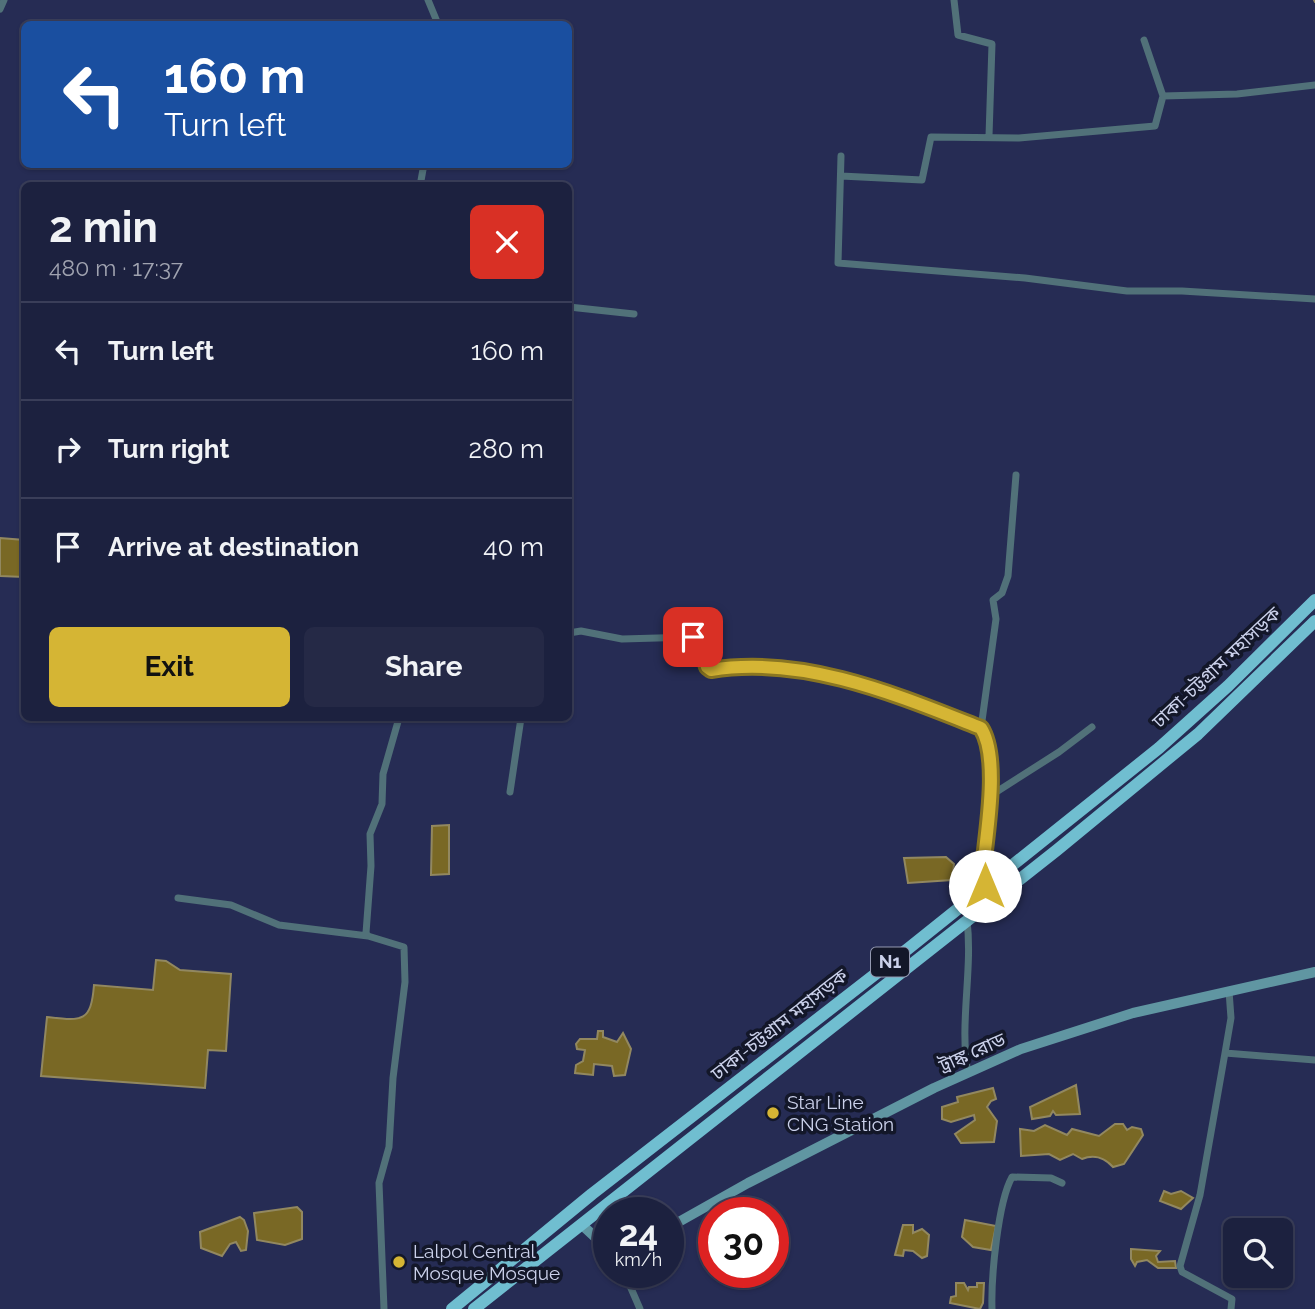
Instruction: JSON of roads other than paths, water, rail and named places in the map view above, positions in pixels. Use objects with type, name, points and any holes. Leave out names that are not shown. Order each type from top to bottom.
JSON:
[{"type":"highway","name":"ঢাকা-চট্টগ্রাম মহাসড়ক","points":[[452,1309],[538,1237],[1186,725],[1315,600]]},
{"type":"highway","name":"ঢাকা-চট্টগ্রাম মহাসড়ক","points":[[474,1309],[1198,734],[1315,621]]},
{"type":"highway","points":[[662,1140],[663,1150],[673,1152]]},
{"type":"highway","points":[[642,1155],[654,1157],[651,1169]]},
{"type":"highway","points":[[538,1237],[547,1250]]},
{"type":"main road","name":"ট্রাঙ্ক রোড","points":[[684,1219],[748,1183],[1021,1049],[1087,1026],[1315,972]]},
{"type":"main road","points":[[581,1224],[593,1235]]},
{"type":"street","points":[[0,9],[4,0]]},
{"type":"street","points":[[428,0],[437,21]]},
{"type":"street","points":[[954,0],[958,36],[992,44],[989,136]]},
{"type":"street","points":[[841,176],[922,180],[931,137],[1018,138],[1155,126],[1163,96],[1144,40]]},
{"type":"street","points":[[1163,96],[1237,94],[1315,85]]},
{"type":"street","points":[[841,156],[838,264],[1025,278],[1127,291],[1250,293],[1315,299]]},
{"type":"street","points":[[572,307],[634,314]]},
{"type":"street","points":[[985,886],[982,877],[990,796],[989,754],[981,728],[996,620],[993,600],[1002,593],[1008,576],[1016,475]]},
{"type":"street","points":[[572,632],[581,631],[622,639],[693,637],[699,640],[707,667],[711,670],[747,665],[786,667],[894,695],[981,728]]},
{"type":"street","points":[[368,936],[370,834],[382,804],[383,774],[398,721]]},
{"type":"street","points":[[510,792],[521,721]]},
{"type":"street","points":[[990,796],[1059,752],[1092,727]]},
{"type":"street","points":[[178,898],[242,908],[279,925],[368,936],[404,947],[405,982],[393,1078],[389,1147],[379,1183],[384,1309]]},
{"type":"street","points":[[967,919],[970,981],[964,1049],[968,1073]]},
{"type":"street","points":[[1229,991],[1231,1018],[1226,1053],[1200,1195],[1181,1266],[1182,1272],[1232,1299],[1231,1309]]},
{"type":"street","points":[[1226,1053],[1315,1060]]},
{"type":"street","points":[[992,1309],[992,1265],[1004,1188],[1012,1177],[1051,1178],[1062,1183]]},
{"type":"street","points":[[631,1288],[640,1309]]},
{"type":"place","name":"Star Line CNG Station","points":[[773,1113]]},
{"type":"place","name":"Lalpol Central Mosque Mosque","points":[[399,1262]]}]
